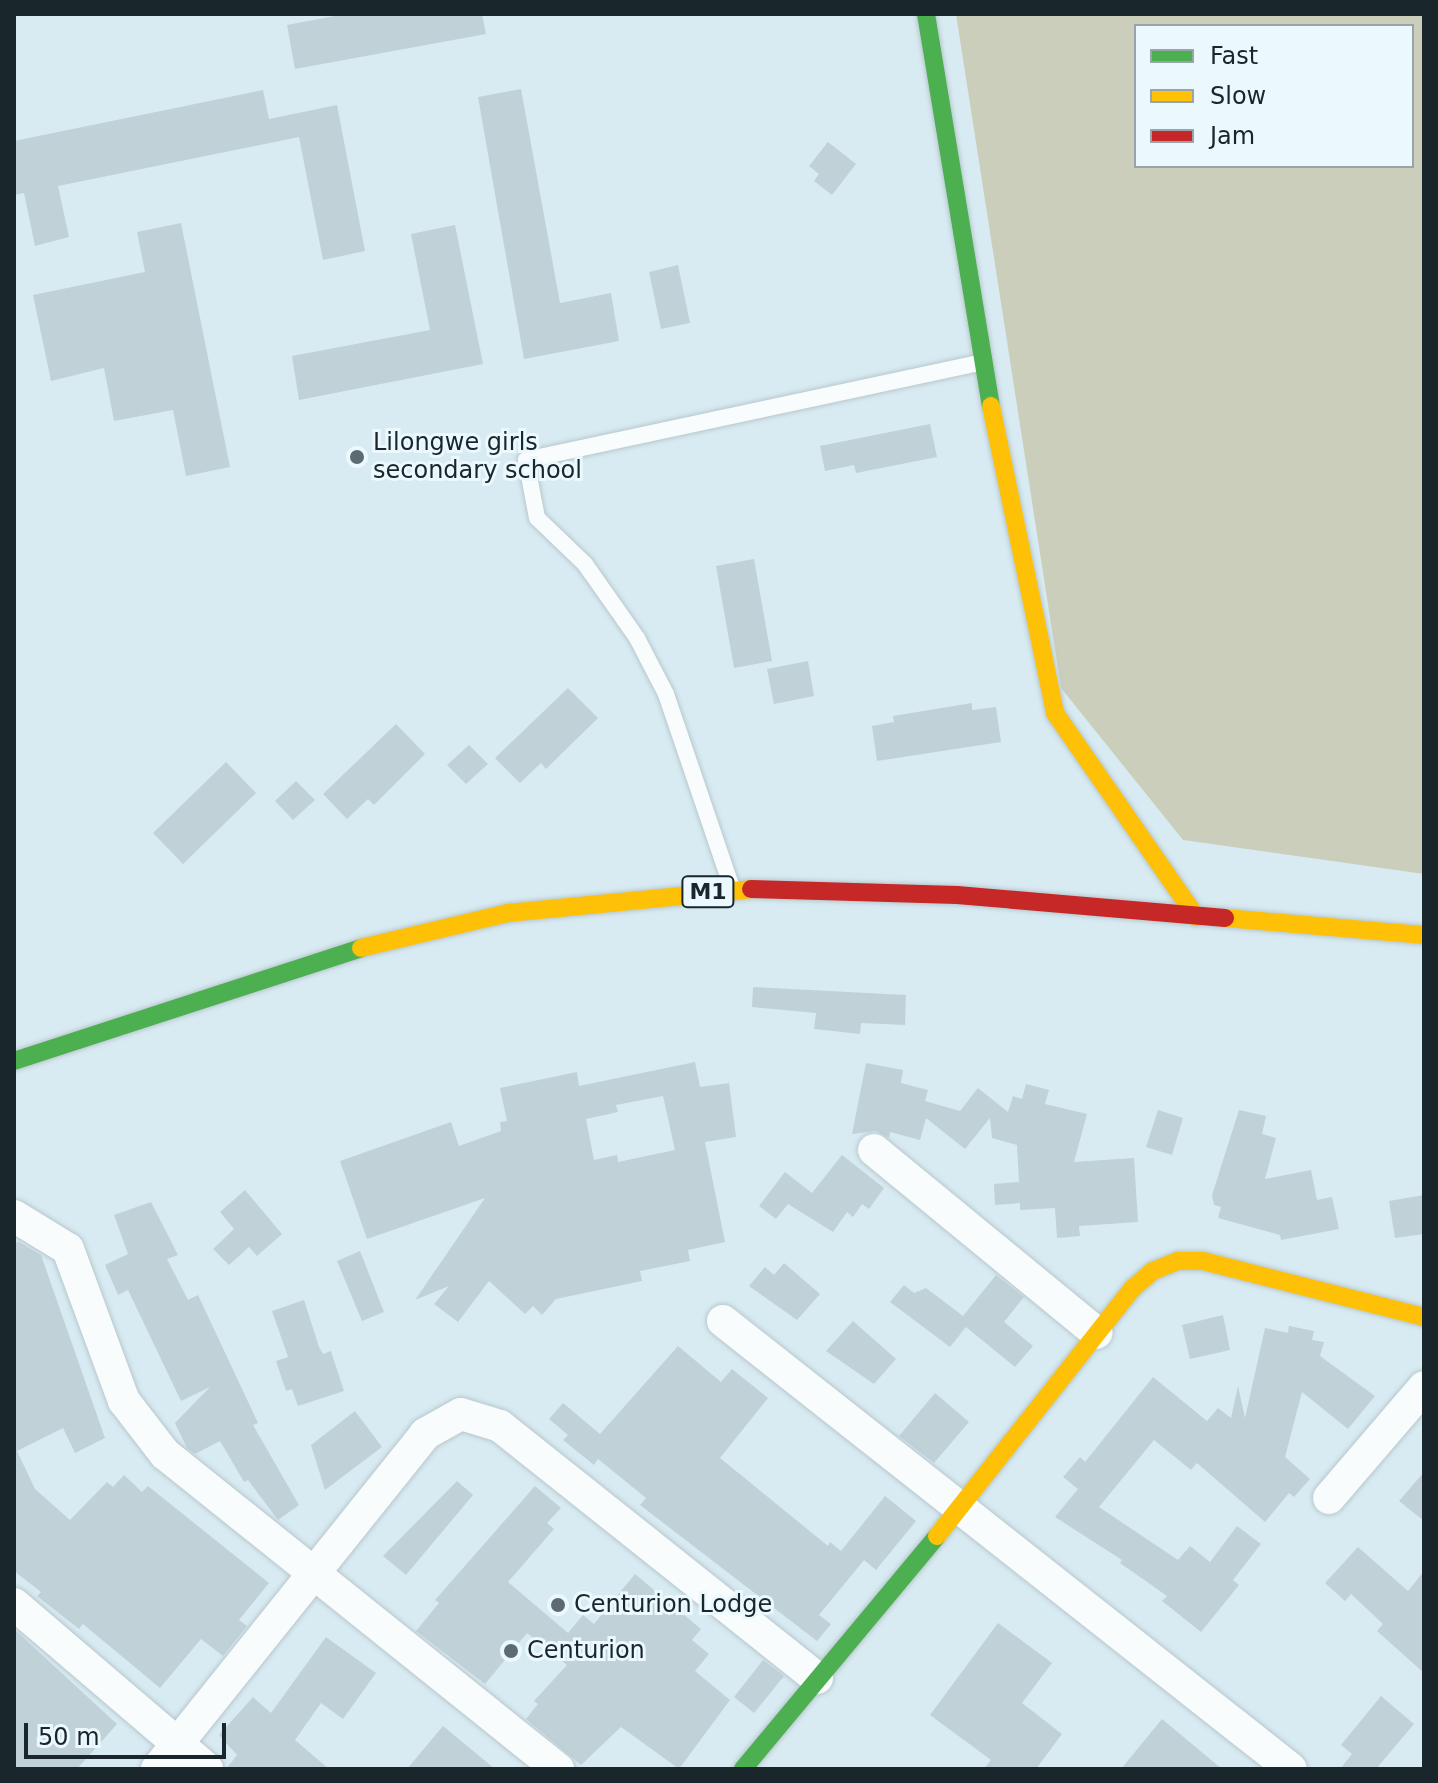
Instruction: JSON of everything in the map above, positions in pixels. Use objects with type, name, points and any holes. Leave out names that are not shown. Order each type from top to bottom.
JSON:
[{"type":"main road","points":[[926,14],[1005,493],[1055,713],[1196,917]]},
{"type":"main road","name":"M1","points":[[14,1061],[328,957],[429,930],[508,913],[733,889],[957,895],[1424,935]]},
{"type":"main road","points":[[743,1769],[961,1507],[1132,1289],[1178,1261],[1203,1261],[1424,1317]]},
{"type":"street","points":[[874,1150],[1097,1333]]},
{"type":"street","points":[[14,1216],[68,1249],[79,1268],[107,1364],[142,1428],[165,1454],[558,1769]]},
{"type":"street","points":[[723,1321],[1291,1769]]},
{"type":"street","points":[[1329,1498],[1424,1387]]},
{"type":"street","points":[[168,1757],[425,1434],[461,1414],[482,1416],[817,1678]]},
{"type":"street","points":[[14,1604],[168,1757],[207,1769]]},
{"type":"lane","points":[[733,889],[666,694],[637,638],[585,564],[537,518],[526,460],[984,362]]},
{"type":"green space","points":[[956,14],[1424,14],[1424,874],[1183,840],[1061,688]]},
{"type":"building","points":[[345,14],[482,14],[486,34],[295,69],[287,25]]},
{"type":"building","points":[[521,89],[560,303],[611,293],[619,341],[524,359],[478,97]]},
{"type":"building","points":[[263,90],[269,119],[337,105],[365,251],[323,260],[299,137],[58,186],[69,237],[35,246],[24,193],[14,195],[14,141]]},
{"type":"building","points":[[828,142],[856,164],[832,195],[814,181],[819,174],[809,166]]},
{"type":"building","points":[[181,223],[230,467],[186,476],[173,410],[114,421],[104,368],[51,381],[33,295],[145,272],[137,232]]},
{"type":"building","points":[[455,225],[483,364],[299,400],[292,356],[430,330],[411,234]]},
{"type":"building","points":[[678,265],[690,323],[661,329],[649,272]]},
{"type":"building","points":[[930,424],[937,457],[856,473],[854,465],[825,471],[820,446]]},
{"type":"building","points":[[754,559],[772,661],[734,668],[716,566]]},
{"type":"building","points":[[808,661],[814,696],[774,704],[767,669]]},
{"type":"building","points":[[568,688],[598,718],[546,769],[541,763],[520,783],[495,758]]},
{"type":"building","points":[[972,703],[972,710],[996,707],[1001,742],[877,761],[872,726],[894,722],[893,716]]},
{"type":"building","points":[[396,724],[425,754],[374,805],[368,799],[347,819],[323,794]]},
{"type":"building","points":[[469,745],[488,764],[466,784],[447,765]]},
{"type":"building","points":[[226,762],[256,793],[183,864],[153,833]]},
{"type":"building","points":[[296,781],[315,800],[293,820],[275,801]]},
{"type":"building","points":[[753,987],[906,995],[905,1025],[861,1023],[860,1034],[814,1029],[816,1013],[752,1007]]},
{"type":"building","points":[[695,1062],[700,1087],[729,1083],[736,1137],[705,1142],[725,1242],[688,1250],[690,1261],[640,1271],[642,1281],[556,1299],[542,1315],[533,1306],[525,1314],[489,1281],[458,1322],[434,1304],[449,1286],[415,1300],[485,1198],[367,1239],[340,1161],[451,1122],[459,1146],[501,1131],[500,1122],[507,1121],[500,1088],[577,1072],[579,1086]],"holes":[[[663,1096],[675,1150],[618,1162],[617,1155],[594,1160],[586,1119],[618,1112],[616,1105]]]},
{"type":"building","points":[[866,1063],[903,1070],[901,1083],[928,1090],[925,1101],[960,1111],[978,1088],[1008,1112],[1013,1096],[1022,1099],[1026,1084],[1049,1090],[1045,1104],[1087,1114],[1074,1162],[1134,1158],[1138,1222],[1079,1226],[1080,1236],[1057,1238],[1055,1208],[1020,1210],[1020,1203],[995,1205],[994,1184],[1019,1182],[1017,1145],[992,1138],[990,1118],[965,1149],[926,1118],[920,1140],[890,1132],[889,1138],[876,1131],[852,1134]]},
{"type":"building","points":[[1158,1110],[1183,1118],[1172,1155],[1146,1147]]},
{"type":"building","points":[[1239,1110],[1266,1116],[1262,1134],[1276,1138],[1265,1179],[1311,1170],[1317,1200],[1332,1197],[1339,1229],[1281,1240],[1280,1235],[1218,1218],[1221,1207],[1214,1205],[1212,1195]]},
{"type":"building","points":[[842,1155],[884,1188],[869,1209],[862,1204],[853,1217],[847,1212],[833,1232],[788,1204],[776,1219],[759,1206],[785,1172],[812,1193]]},
{"type":"building","points":[[245,1190],[282,1234],[257,1256],[249,1247],[229,1265],[213,1249],[234,1229],[220,1212]]},
{"type":"building","points":[[1424,1195],[1424,1234],[1395,1238],[1389,1201]]},
{"type":"building","points":[[151,1202],[178,1255],[167,1259],[188,1300],[198,1295],[258,1423],[253,1425],[299,1505],[278,1520],[248,1480],[244,1482],[220,1441],[195,1454],[187,1448],[175,1423],[210,1387],[181,1401],[128,1290],[118,1295],[105,1265],[128,1254],[114,1215]]},
{"type":"building","points":[[19,1242],[41,1255],[105,1438],[75,1453],[63,1428],[17,1451],[35,1489],[70,1520],[107,1482],[113,1487],[124,1475],[142,1492],[148,1486],[269,1583],[239,1620],[247,1626],[223,1656],[201,1639],[160,1688],[83,1624],[79,1629],[37,1596],[41,1592],[14,1571],[14,1243]]},
{"type":"building","points":[[360,1251],[384,1312],[362,1321],[337,1261]]},
{"type":"building","points":[[784,1263],[820,1294],[797,1320],[749,1286],[765,1267],[774,1275]]},
{"type":"building","points":[[996,1275],[1024,1297],[1004,1322],[1033,1346],[1015,1367],[966,1327],[950,1347],[890,1302],[904,1285],[914,1293],[926,1288],[963,1316]]},
{"type":"building","points":[[304,1300],[319,1347],[323,1354],[331,1351],[344,1391],[298,1406],[292,1389],[286,1391],[276,1361],[288,1357],[272,1311]]},
{"type":"building","points":[[1223,1315],[1230,1350],[1190,1359],[1182,1325]]},
{"type":"building","points":[[853,1321],[896,1359],[874,1384],[826,1351]]},
{"type":"building","points":[[1289,1326],[1314,1331],[1312,1340],[1324,1342],[1320,1356],[1375,1396],[1348,1429],[1302,1392],[1285,1457],[1310,1479],[1294,1497],[1289,1493],[1265,1522],[1197,1463],[1191,1470],[1154,1440],[1099,1507],[1178,1560],[1190,1546],[1210,1562],[1237,1526],[1261,1544],[1233,1580],[1239,1585],[1201,1632],[1162,1601],[1167,1596],[1120,1563],[1122,1560],[1055,1517],[1078,1489],[1063,1477],[1080,1457],[1085,1462],[1153,1377],[1207,1421],[1218,1408],[1231,1418],[1238,1386],[1245,1418],[1265,1328],[1288,1333]]},
{"type":"building","points":[[678,1346],[721,1382],[732,1369],[768,1398],[720,1458],[828,1546],[830,1542],[841,1551],[885,1496],[916,1521],[876,1570],[864,1560],[819,1615],[831,1624],[817,1641],[640,1505],[646,1498],[598,1459],[594,1465],[563,1440],[568,1435],[549,1419],[563,1403],[600,1434]]},
{"type":"building","points":[[935,1393],[969,1422],[934,1463],[899,1436]]},
{"type":"building","points":[[355,1411],[382,1447],[325,1490],[311,1445]]},
{"type":"building","points":[[1424,1472],[1424,1521],[1399,1501]]},
{"type":"building","points":[[457,1481],[473,1495],[406,1575],[383,1556]]},
{"type":"building","points":[[535,1486],[561,1508],[547,1523],[554,1529],[508,1582],[568,1633],[583,1615],[594,1624],[635,1574],[701,1629],[692,1640],[709,1654],[695,1671],[730,1700],[679,1769],[621,1727],[581,1765],[526,1719],[538,1704],[534,1701],[567,1665],[527,1633],[485,1684],[416,1631],[439,1603],[435,1600]]},
{"type":"building","points":[[1358,1547],[1408,1591],[1424,1571],[1424,1673],[1377,1631],[1383,1624],[1351,1594],[1345,1601],[1325,1583]]},
{"type":"building","points":[[998,1623],[1052,1663],[1022,1703],[1062,1734],[1036,1769],[984,1769],[991,1760],[930,1715]]},
{"type":"building","points":[[14,1629],[117,1724],[77,1769],[14,1769]]},
{"type":"building","points":[[326,1637],[376,1673],[343,1719],[321,1703],[295,1740],[329,1769],[226,1769],[237,1755],[219,1735],[253,1697],[271,1713]]},
{"type":"building","points":[[763,1660],[784,1676],[754,1713],[734,1697]]},
{"type":"building","points":[[1381,1696],[1414,1724],[1376,1769],[1340,1769],[1352,1754],[1341,1745]]},
{"type":"building","points":[[1162,1719],[1222,1769],[1121,1769]]},
{"type":"building","points":[[443,1726],[495,1769],[407,1769]]},
{"type":"traffic: fast","points":[[926,14],[991,406]]},
{"type":"traffic: fast","points":[[14,1061],[361,948]]},
{"type":"traffic: fast","points":[[743,1769],[937,1536]]},
{"type":"traffic: slow","points":[[991,406],[1055,713],[1196,917]]},
{"type":"traffic: slow","points":[[361,948],[508,913],[751,889]]},
{"type":"traffic: slow","points":[[1225,918],[1424,935]]},
{"type":"traffic: slow","points":[[937,1536],[1132,1289],[1153,1271],[1178,1261],[1203,1261],[1424,1317]]},
{"type":"traffic: jam","points":[[751,889],[957,895],[1225,918]]},
{"type":"place","name":"Lilongwe girls secondary school","points":[[357,457]]},
{"type":"place","name":"Centurion Lodge","points":[[558,1605]]},
{"type":"place","name":"Centurion","points":[[511,1651]]}]
